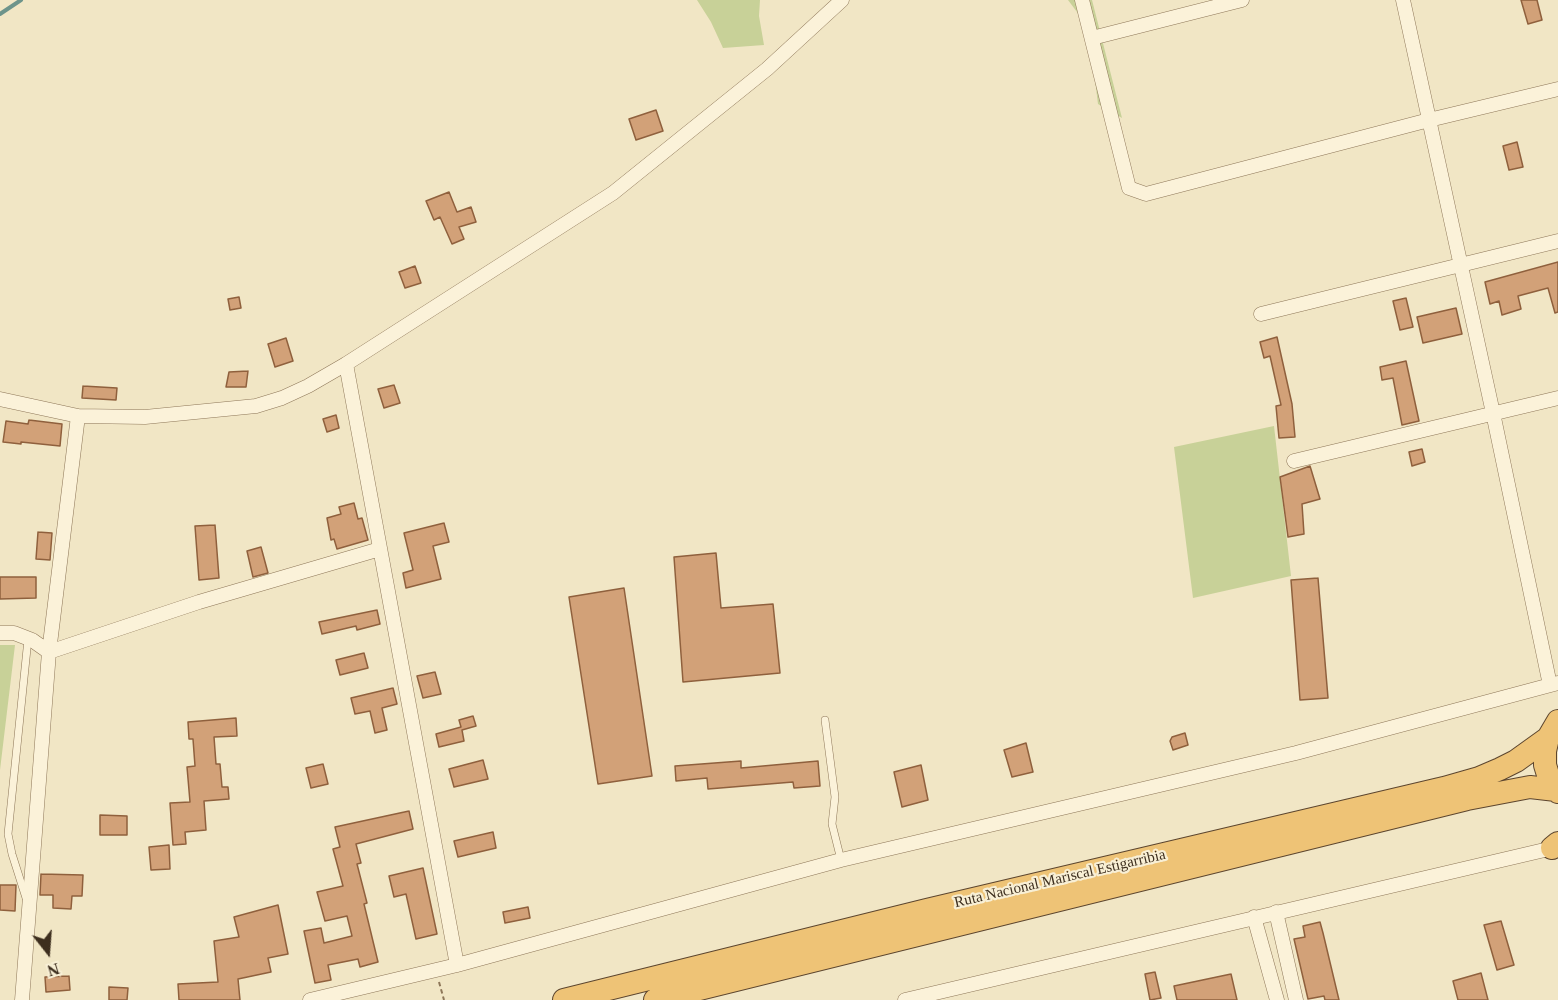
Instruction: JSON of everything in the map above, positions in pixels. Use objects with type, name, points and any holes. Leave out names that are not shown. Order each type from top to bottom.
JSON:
[{"type":"highway","points":[[1553,730],[1545,751],[1545,765],[1549,778],[1557,791]]},
{"type":"highway","name":"Ruta Nacional Mariscal Estigarribia","points":[[564,1000],[916,913],[1444,788],[1479,778],[1516,761],[1553,730]]},
{"type":"highway","name":"Ruta Nacional Mariscal Estigarribia","points":[[655,1000],[1467,799],[1530,787],[1557,791]]},
{"type":"street","points":[[0,399],[78,417],[145,417],[256,406],[282,399],[346,364],[614,193],[767,69],[842,0]]},
{"type":"street","points":[[1082,0],[1129,188],[1146,194],[1429,120],[1558,89]]},
{"type":"street","points":[[1092,38],[1242,0]]},
{"type":"street","points":[[310,1000],[457,965],[841,860],[1296,753],[1554,684],[1403,0]]},
{"type":"street","points":[[1261,314],[1558,241]]},
{"type":"street","points":[[346,364],[457,965]]},
{"type":"street","points":[[1294,461],[1558,398]]},
{"type":"street","points":[[22,1000],[49,652],[78,417]]},
{"type":"street","points":[[49,652],[199,602],[380,549]]},
{"type":"street","points":[[0,633],[14,633],[49,652]]},
{"type":"street","points":[[905,1000],[938,996],[1254,917],[1556,846]]},
{"type":"street","points":[[1276,912],[1296,1000]]},
{"type":"street","points":[[1254,917],[1277,1000]]},
{"type":"lane","points":[[28,639],[9,834],[12,854],[29,906]]},
{"type":"lane","points":[[825,720],[835,797],[832,824],[841,860]]},
{"type":"path","points":[[435,970],[444,1000]]},
{"type":"green space","points":[[697,0],[760,0],[759,16],[764,45],[723,48],[711,22]]},
{"type":"green space","points":[[1068,0],[1092,0],[1122,118],[1098,104],[1091,47],[1083,20]]},
{"type":"green space","points":[[1274,426],[1291,576],[1193,598],[1174,447]]},
{"type":"green space","points":[[0,645],[15,645],[0,770]]},
{"type":"building","points":[[1521,0],[1537,0],[1542,20],[1528,24]]},
{"type":"building","points":[[656,110],[663,131],[636,140],[629,119]]},
{"type":"building","points":[[1517,142],[1523,167],[1509,170],[1503,146]]},
{"type":"building","points":[[449,192],[457,212],[471,207],[476,222],[459,227],[464,239],[452,244],[440,217],[434,220],[426,201]]},
{"type":"building","points":[[1558,262],[1558,312],[1555,313],[1548,288],[1518,296],[1521,309],[1502,315],[1499,301],[1490,304],[1485,282]]},
{"type":"building","points":[[415,266],[421,283],[405,288],[399,272]]},
{"type":"building","points":[[239,297],[241,308],[230,310],[228,299]]},
{"type":"building","points":[[1406,298],[1413,327],[1400,330],[1393,301]]},
{"type":"building","points":[[1456,308],[1462,334],[1423,343],[1417,317]]},
{"type":"building","points":[[1277,337],[1292,404],[1295,437],[1279,438],[1276,406],[1281,405],[1270,356],[1264,358],[1260,342]]},
{"type":"building","points":[[286,338],[293,361],[275,367],[268,344]]},
{"type":"building","points":[[1406,361],[1419,421],[1402,425],[1393,378],[1382,380],[1380,367]]},
{"type":"building","points":[[248,371],[246,387],[226,387],[229,372]]},
{"type":"building","points":[[394,385],[400,403],[384,408],[378,389]]},
{"type":"building","points":[[83,386],[117,388],[116,400],[82,398]]},
{"type":"building","points":[[336,415],[339,428],[327,432],[323,419]]},
{"type":"building","points":[[29,420],[62,424],[60,446],[3,442],[6,421],[28,424]]},
{"type":"building","points":[[1422,449],[1425,462],[1412,466],[1409,452]]},
{"type":"building","points":[[1310,466],[1320,499],[1302,504],[1304,534],[1288,537],[1280,477]]},
{"type":"building","points":[[354,503],[358,519],[362,518],[368,540],[337,549],[334,539],[331,540],[327,518],[341,514],[339,507]]},
{"type":"building","points":[[444,523],[449,542],[433,546],[441,579],[406,588],[403,573],[413,570],[404,533]]},
{"type":"building","points":[[215,525],[219,578],[199,580],[195,526]]},
{"type":"building","points":[[38,532],[52,533],[50,560],[36,559]]},
{"type":"building","points":[[261,547],[268,573],[253,577],[247,551]]},
{"type":"building","points":[[716,553],[721,608],[773,604],[780,673],[683,682],[674,557]]},
{"type":"building","points":[[0,577],[36,577],[36,598],[0,599]]},
{"type":"building","points":[[1318,578],[1328,698],[1300,700],[1291,580]]},
{"type":"building","points":[[624,588],[652,776],[598,784],[569,597]]},
{"type":"building","points":[[377,610],[380,624],[357,630],[356,626],[322,634],[319,622]]},
{"type":"building","points":[[364,653],[368,668],[340,675],[336,660]]},
{"type":"building","points":[[435,672],[441,694],[423,698],[417,676]]},
{"type":"building","points":[[393,688],[397,704],[382,708],[387,730],[375,733],[370,711],[355,714],[351,698]]},
{"type":"building","points":[[473,716],[476,726],[462,730],[464,741],[439,747],[436,734],[461,727],[459,720]]},
{"type":"building","points":[[236,718],[237,736],[214,737],[216,764],[220,764],[222,787],[228,787],[229,799],[204,801],[206,830],[185,832],[186,844],[173,845],[170,803],[190,802],[187,767],[195,766],[193,739],[189,739],[188,722]]},
{"type":"building","points":[[1185,733],[1188,745],[1173,750],[1170,741],[1172,737]]},
{"type":"building","points":[[1026,743],[1033,772],[1012,777],[1004,750]]},
{"type":"building","points":[[483,760],[488,779],[454,787],[449,769]]},
{"type":"building","points":[[741,761],[741,768],[818,761],[820,786],[794,788],[793,782],[708,789],[707,778],[676,781],[675,766]]},
{"type":"building","points":[[323,764],[328,784],[311,788],[306,768]]},
{"type":"building","points":[[921,765],[928,800],[902,807],[894,772]]},
{"type":"building","points":[[409,811],[413,829],[356,844],[361,863],[357,864],[367,903],[364,904],[378,962],[360,967],[358,959],[328,965],[331,980],[315,983],[304,931],[321,928],[324,943],[352,936],[347,916],[325,921],[317,892],[343,886],[333,849],[340,847],[335,827]]},
{"type":"building","points":[[100,815],[127,816],[127,835],[100,835]]},
{"type":"building","points":[[493,832],[496,848],[458,857],[454,841]]},
{"type":"building","points":[[169,845],[170,869],[151,870],[149,847]]},
{"type":"building","points":[[423,868],[437,934],[416,939],[406,894],[394,897],[389,876]]},
{"type":"building","points":[[41,874],[83,875],[82,896],[72,896],[71,909],[53,908],[53,895],[40,895]]},
{"type":"building","points":[[0,885],[16,885],[15,911],[0,910]]},
{"type":"building","points":[[278,905],[288,954],[268,958],[271,972],[238,979],[240,1000],[179,1000],[178,984],[218,982],[214,941],[239,937],[234,917]]},
{"type":"building","points":[[528,907],[530,918],[505,923],[503,912]]},
{"type":"building","points":[[1501,921],[1514,965],[1497,970],[1484,925]]},
{"type":"building","points":[[1320,922],[1339,1000],[1325,1000],[1324,996],[1308,999],[1294,939],[1305,937],[1303,926]]},
{"type":"building","points":[[1155,972],[1161,998],[1150,1000],[1145,974]]},
{"type":"building","points":[[1481,973],[1488,1000],[1458,1000],[1453,981]]},
{"type":"building","points":[[1231,974],[1237,1000],[1177,1000],[1174,986]]},
{"type":"building","points":[[69,976],[70,990],[46,992],[45,977]]},
{"type":"building","points":[[109,987],[128,988],[127,1000],[109,1000]]},
{"type":"waterway","points":[[0,14],[21,0]]}]
